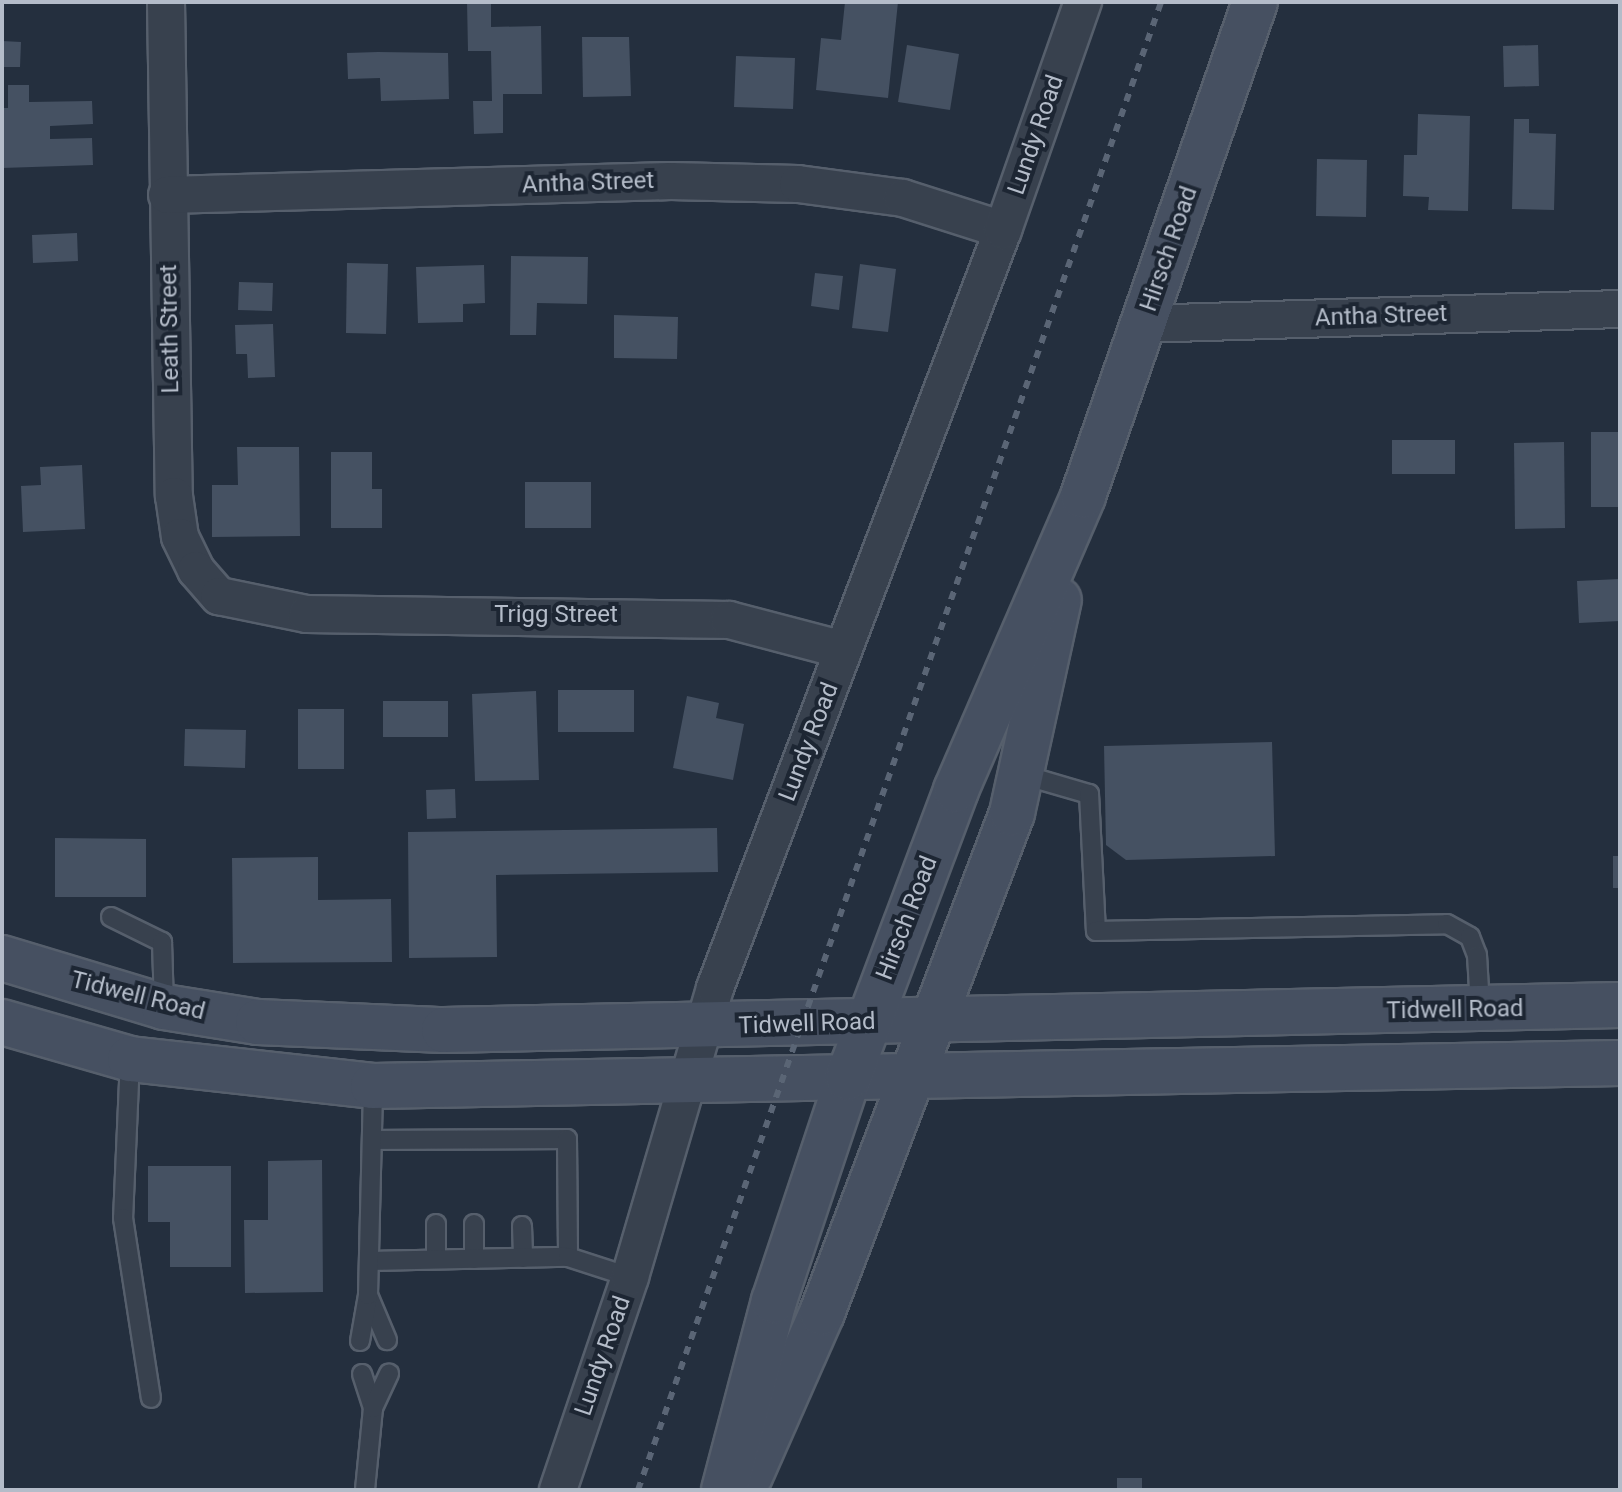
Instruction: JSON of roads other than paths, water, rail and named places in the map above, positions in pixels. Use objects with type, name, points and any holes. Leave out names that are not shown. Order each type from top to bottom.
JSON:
[{"type":"main road","name":"Hirsch Road","points":[[724,1490],[774,1301],[848,1078],[956,790],[1083,496],[1255,2]]},
{"type":"main road","name":"Hirsch Road","points":[[744,1490],[822,1313],[1012,813],[1083,496]]},
{"type":"main road","name":"Tidwell Road","points":[[2,958],[164,1007],[258,1022],[428,1029],[703,1028],[1620,1005]]},
{"type":"main road","points":[[140,1060],[164,1007]]},
{"type":"main road","points":[[1480,1009],[1483,1066]]},
{"type":"main road","points":[[2,1022],[140,1060],[373,1086],[687,1084],[912,1076],[1620,1063]]},
{"type":"street","name":"Leath Street","points":[[166,2],[174,496],[180,537],[196,570],[219,596],[265,609]]},
{"type":"street","name":"Lundy Road","points":[[558,1490],[630,1277],[703,1028],[1003,230],[1083,2]]},
{"type":"street","name":"Antha Street","points":[[167,195],[671,181],[798,184],[903,198],[1003,230]]},
{"type":"street","name":"Antha Street","points":[[1142,324],[1620,309]]},
{"type":"street","name":"Trigg Street","points":[[265,609],[307,614],[729,620],[843,650]]},
{"type":"lane","points":[[1020,774],[1089,794],[1096,931],[1447,924],[1470,937],[1480,1009]]},
{"type":"lane","points":[[111,917],[162,942],[164,1007]]},
{"type":"lane","points":[[140,1060],[123,1218],[151,1398]]},
{"type":"lane","points":[[360,1341],[368,1295],[373,1086]]},
{"type":"lane","points":[[373,1140],[435,1149],[519,1148],[567,1139],[568,1257]]},
{"type":"lane","points":[[436,1224],[436,1259]]},
{"type":"lane","points":[[474,1224],[474,1259]]},
{"type":"lane","points":[[522,1226],[523,1258]]},
{"type":"lane","points":[[369,1261],[568,1257],[630,1277]]},
{"type":"lane","points":[[368,1295],[387,1340]]},
{"type":"lane","points":[[362,1374],[373,1408]]},
{"type":"lane","points":[[365,1490],[373,1408],[389,1374]]},
{"type":"railway","points":[[638,1490],[1161,2]]}]
